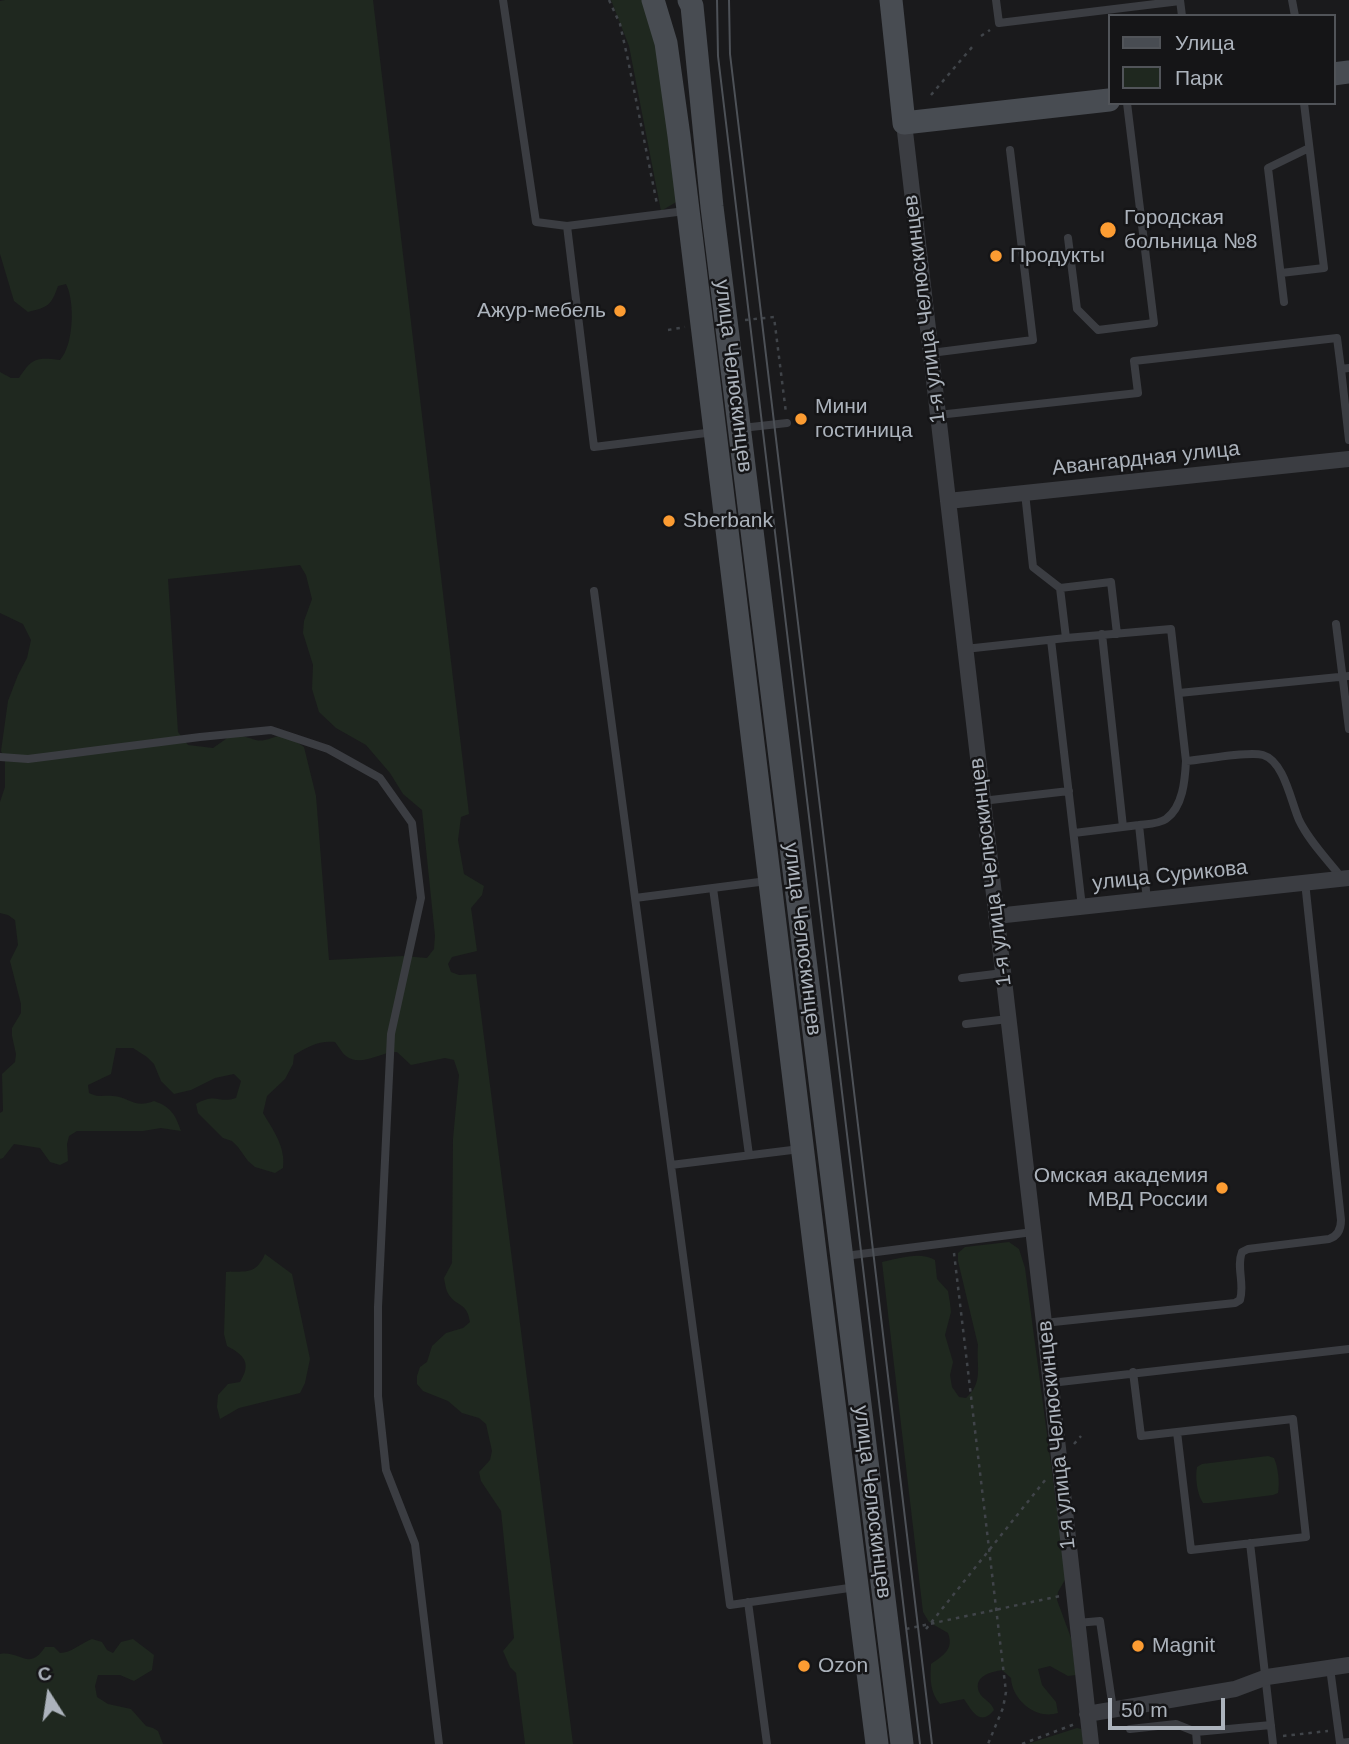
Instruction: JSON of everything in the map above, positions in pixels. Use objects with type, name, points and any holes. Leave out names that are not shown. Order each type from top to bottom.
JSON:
[{"type":"main road","name":"улица Челюскинцев","points":[[653,0],[666,43],[679,136],[877,1744]]},
{"type":"main road","name":"1-я улица Челюскинцев","points":[[891,0],[904,123]]},
{"type":"main road","name":"улица Челюскинцев","points":[[692,2],[712,208],[902,1744]]},
{"type":"main road","points":[[904,123],[1108,100]]},
{"type":"main road","points":[[688,211],[712,208]]},
{"type":"main road","points":[[715,432],[739,428]]},
{"type":"main road","points":[[770,880],[795,876]]},
{"type":"main road","points":[[802,1148],[828,1145]]},
{"type":"main road","points":[[816,1260],[842,1257]]},
{"type":"street","name":"1-я улица Челюскинцев","points":[[904,123],[1091,1744]]},
{"type":"street","name":"Авангардная улица","points":[[948,501],[1349,459]]},
{"type":"street","name":"улица Сурикова","points":[[996,916],[1345,878]]},
{"type":"street","points":[[1088,1716],[1113,1709],[1235,1689],[1266,1677],[1349,1665]]},
{"type":"lane","points":[[503,0],[536,222],[567,226],[688,211]]},
{"type":"lane","points":[[996,0],[999,23],[1180,1]]},
{"type":"lane","points":[[1068,238],[1077,309],[1098,330],[1154,323],[1127,105]]},
{"type":"lane","points":[[1281,273],[1324,268],[1304,105]]},
{"type":"lane","points":[[1284,302],[1268,168],[1309,148]]},
{"type":"lane","points":[[931,353],[1033,340],[1010,150]]},
{"type":"lane","points":[[567,226],[594,447],[715,432]]},
{"type":"lane","points":[[938,415],[1138,393],[1134,361],[1337,338],[1345,369],[1349,440]]},
{"type":"lane","points":[[739,428],[787,423]]},
{"type":"lane","points":[[1025,494],[1033,566],[1060,587],[1111,582],[1117,634]]},
{"type":"lane","points":[[1060,587],[1066,638]]},
{"type":"lane","points":[[594,591],[730,1605],[857,1586]]},
{"type":"lane","points":[[1336,624],[1346,676],[1349,729]]},
{"type":"lane","points":[[965,649],[1171,629],[1186,761],[1184,787],[1178,802],[1172,813],[1162,821],[1074,833]]},
{"type":"lane","points":[[1102,634],[1124,827]]},
{"type":"lane","points":[[1051,640],[1082,907]]},
{"type":"lane","points":[[1179,693],[1346,676]]},
{"type":"lane","points":[[0,757],[28,759],[271,730],[328,748],[380,778],[412,823],[421,898],[391,1034],[379,1307],[378,1396],[386,1470],[415,1544],[439,1744]]},
{"type":"lane","points":[[1186,761],[1264,755],[1281,772],[1306,833],[1345,878]]},
{"type":"lane","points":[[982,801],[1069,791]]},
{"type":"lane","points":[[1139,825],[1147,900]]},
{"type":"lane","points":[[635,898],[770,880]]},
{"type":"lane","points":[[1044,1323],[1235,1303],[1240,1300],[1242,1294],[1239,1258],[1241,1252],[1329,1239],[1337,1235],[1341,1220],[1306,883]]},
{"type":"lane","points":[[713,888],[749,1155]]},
{"type":"lane","points":[[962,978],[1003,973]]},
{"type":"lane","points":[[966,1024],[1009,1019]]},
{"type":"lane","points":[[671,1165],[802,1148]]},
{"type":"lane","points":[[842,1257],[1034,1232]]},
{"type":"lane","points":[[1051,1383],[1349,1349]]},
{"type":"lane","points":[[1133,1372],[1141,1436],[1293,1419],[1306,1536],[1191,1550],[1177,1432]]},
{"type":"lane","points":[[1250,1543],[1273,1741]]},
{"type":"lane","points":[[748,1602],[767,1744]]},
{"type":"lane","points":[[1077,1623],[1100,1621],[1113,1709]]},
{"type":"lane","points":[[1330,1668],[1340,1744],[1349,1742]]},
{"type":"lane","points":[[1130,1729],[1176,1724],[1196,1732],[1271,1725]]},
{"type":"lane","points":[[1196,1732],[1197,1744]]},
{"type":"path","points":[[609,0],[620,24],[659,214]]},
{"type":"path","points":[[931,95],[973,46]]},
{"type":"path","points":[[742,321],[774,317],[787,423]]},
{"type":"path","points":[[667,330],[689,327]]},
{"type":"path","points":[[953,1242],[1006,1700],[988,1744]]},
{"type":"path","points":[[926,1629],[1081,1436]]},
{"type":"path","points":[[903,1629],[1074,1593]]},
{"type":"path","points":[[1022,1744],[1088,1716]]},
{"type":"path","points":[[1273,1741],[1338,1730]]},
{"type":"green space","points":[[373,0],[469,814],[461,817],[458,840],[464,874],[484,886],[482,895],[471,908],[477,951],[452,957],[448,964],[451,972],[459,975],[476,974],[573,1744],[525,1744],[516,1673],[510,1667],[503,1651],[514,1638],[501,1511],[481,1481],[479,1472],[490,1460],[492,1451],[486,1424],[479,1418],[462,1413],[448,1401],[423,1391],[417,1384],[420,1367],[427,1362],[432,1346],[446,1333],[463,1328],[470,1322],[467,1311],[448,1293],[444,1278],[452,1263],[453,1139],[459,1075],[454,1060],[445,1058],[411,1065],[397,1052],[391,1052],[358,1060],[346,1056],[335,1042],[314,1045],[294,1055],[293,1064],[285,1079],[267,1096],[263,1113],[283,1153],[283,1168],[275,1173],[255,1167],[232,1141],[223,1138],[198,1113],[196,1104],[208,1099],[236,1098],[241,1081],[234,1074],[215,1078],[191,1090],[174,1094],[161,1081],[154,1064],[147,1057],[133,1048],[116,1048],[111,1074],[88,1085],[89,1093],[119,1097],[142,1104],[154,1101],[160,1103],[172,1112],[181,1131],[161,1128],[143,1131],[77,1131],[69,1136],[68,1161],[60,1165],[50,1162],[40,1148],[14,1144],[0,1159],[2,1074],[15,1062],[12,1028],[21,1013],[10,961],[18,945],[15,920],[0,913],[0,802],[5,787],[5,759],[1,751],[8,701],[27,658],[31,640],[23,624],[0,613],[0,372],[11,378],[19,378],[35,360],[60,360],[68,344],[72,312],[66,284],[58,286],[51,302],[40,309],[28,312],[14,301],[0,254],[0,1]],"holes":[[[300,565],[306,575],[312,599],[304,621],[303,633],[313,665],[312,689],[319,712],[336,728],[366,745],[390,773],[403,794],[422,810],[435,936],[434,949],[427,958],[403,956],[329,960],[316,796],[304,747],[285,736],[259,740],[233,734],[213,748],[188,745],[178,732],[168,579]]]},
{"type":"green space","points":[[611,0],[643,0],[654,34],[678,201],[661,211],[629,46]]},
{"type":"green space","points":[[1009,1242],[1019,1249],[1025,1268],[1066,1578],[1058,1592],[1057,1600],[1071,1638],[1076,1675],[1068,1676],[1050,1666],[1038,1669],[1042,1685],[1056,1702],[1058,1713],[1042,1714],[1021,1701],[1012,1686],[1011,1678],[1002,1670],[988,1674],[981,1679],[978,1687],[981,1695],[994,1710],[985,1717],[980,1717],[964,1699],[940,1704],[931,1685],[931,1664],[947,1651],[950,1639],[948,1633],[929,1622],[923,1612],[882,1262],[916,1256],[935,1260],[937,1279],[948,1291],[950,1303],[951,1312],[945,1335],[953,1362],[950,1375],[952,1387],[959,1397],[966,1398],[977,1380],[978,1345],[958,1253],[965,1247]]},
{"type":"green space","points":[[265,1254],[292,1274],[310,1359],[305,1383],[300,1393],[239,1408],[220,1419],[218,1395],[228,1384],[240,1382],[246,1365],[242,1356],[227,1346],[224,1334],[226,1272],[254,1269]]},
{"type":"green space","points":[[1268,1456],[1274,1458],[1277,1466],[1278,1493],[1203,1503],[1197,1486],[1197,1467],[1202,1464]]},
{"type":"green space","points":[[92,1639],[102,1642],[107,1650],[113,1653],[121,1642],[133,1639],[154,1655],[152,1670],[134,1681],[120,1675],[98,1675],[95,1686],[97,1697],[108,1704],[131,1709],[146,1726],[158,1731],[163,1744],[0,1744],[0,1654],[29,1659],[34,1658],[45,1647],[54,1647],[64,1653]]},
{"type":"green space","points":[[1081,1729],[1084,1744],[1027,1744]]},
{"type":"tram line","points":[[717,0],[718,56],[920,1744]]},
{"type":"tram line","points":[[729,0],[730,54],[932,1744]]},
{"type":"place","name":"Городская больница №8","points":[[1108,230]]},
{"type":"place","name":"Продукты","points":[[996,256]]},
{"type":"place","name":"Ажур-мебель","points":[[620,311]]},
{"type":"place","name":"Мини гостиница","points":[[801,419]]},
{"type":"place","name":"Sberbank","points":[[669,521]]},
{"type":"place","name":"Омская академия МВД России","points":[[1222,1188]]},
{"type":"place","name":"Magnit","points":[[1138,1646]]},
{"type":"place","name":"Ozon","points":[[804,1666]]}]
